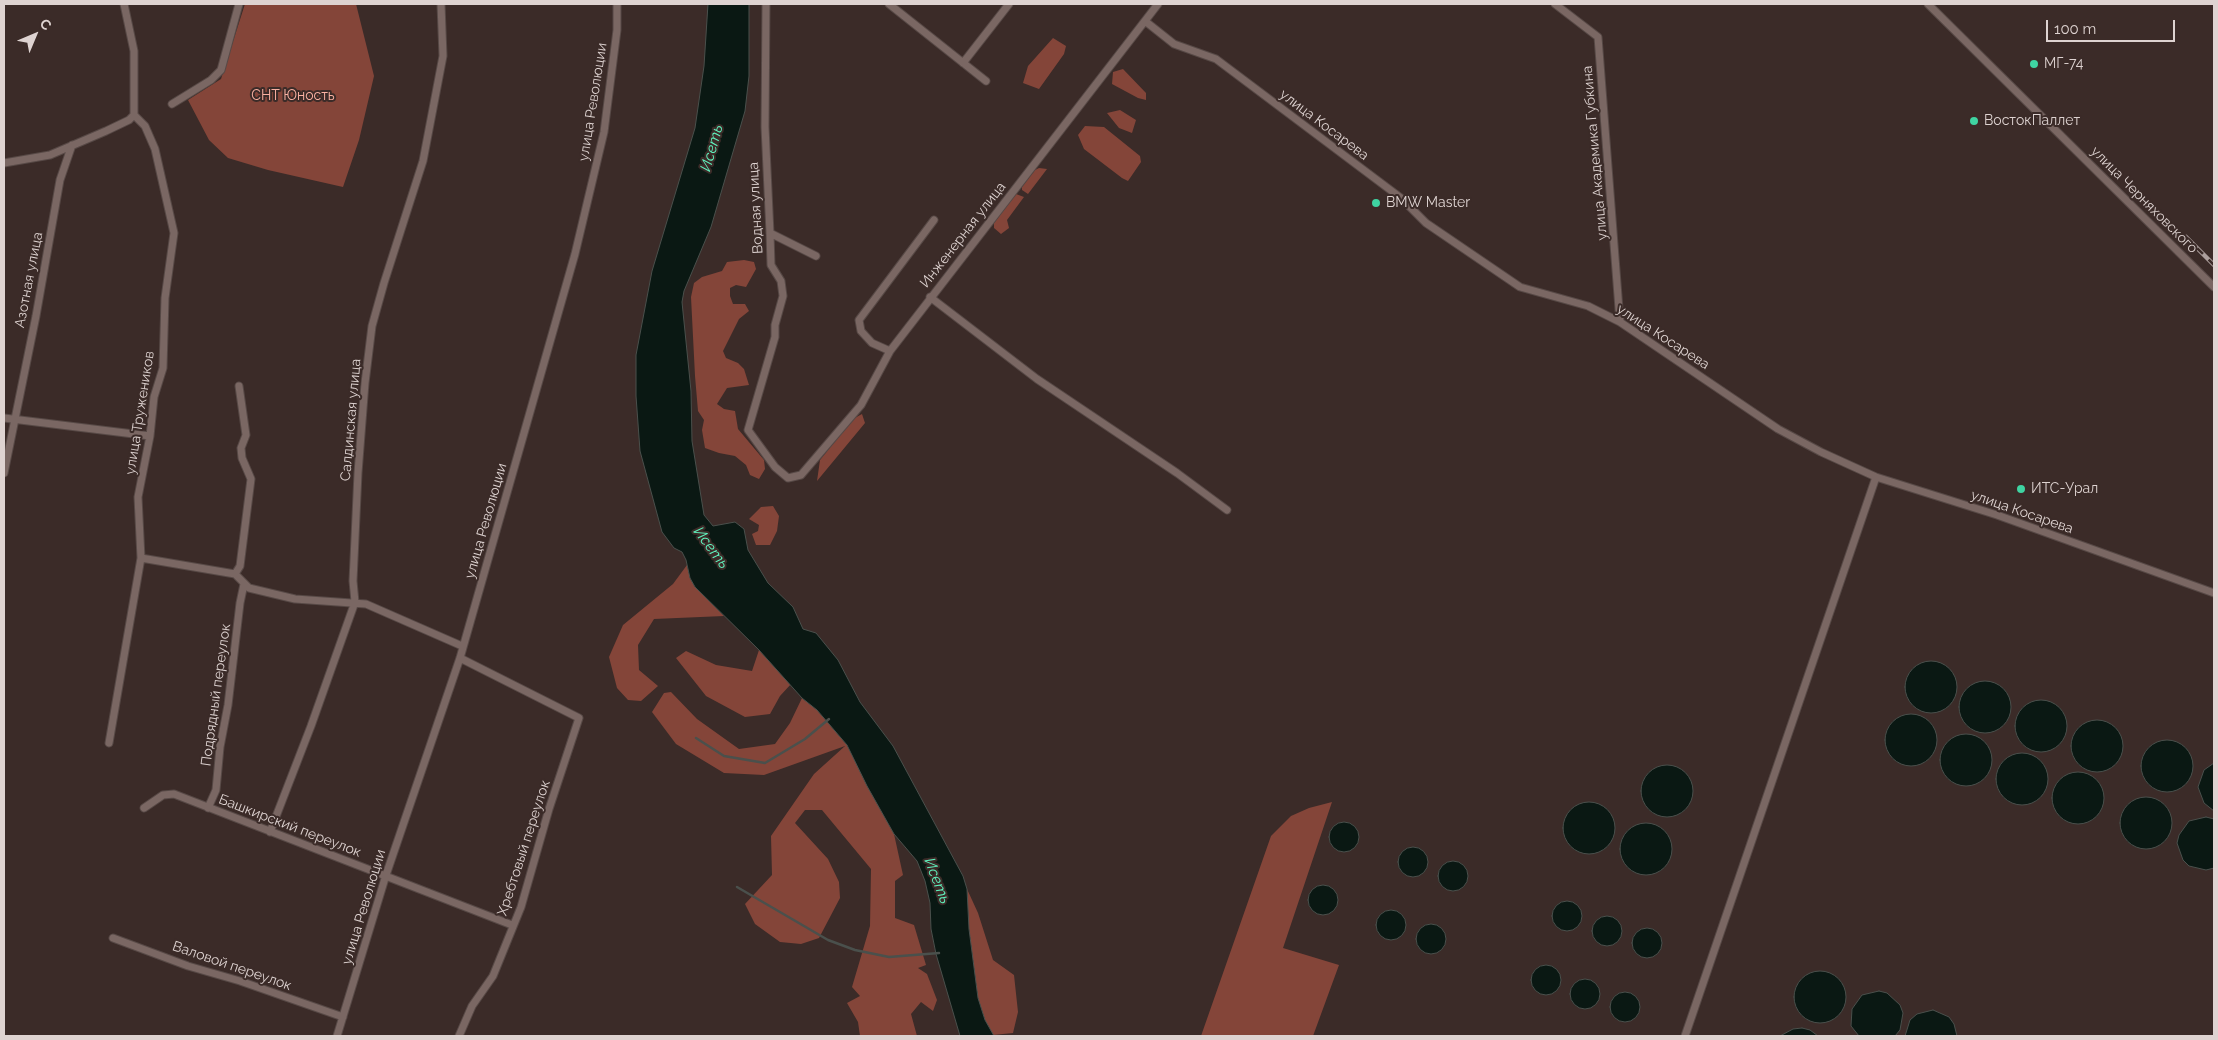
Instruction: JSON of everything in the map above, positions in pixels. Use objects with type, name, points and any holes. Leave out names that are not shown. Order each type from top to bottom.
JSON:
[{"type":"street","points":[[4,163],[50,155],[129,120],[134,114],[134,51],[124,4]]},
{"type":"street","points":[[172,104],[211,80],[221,70],[239,4]]},
{"type":"street","name":"Салдинская улица","points":[[270,832],[311,726],[354,602],[353,581],[358,473],[365,383],[372,326],[423,161],[442,56],[441,4]]},
{"type":"street","name":"улица Революции","points":[[338,1036],[386,875],[460,658],[575,254],[604,132],[617,30],[617,4]]},
{"type":"street","name":"Водная улица","points":[[766,4],[765,127],[770,233],[772,264],[781,281],[783,296],[775,325],[775,337],[748,430],[775,467],[788,478]]},
{"type":"street","points":[[889,4],[986,81]]},
{"type":"street","points":[[963,63],[1009,4]]},
{"type":"street","name":"Инженерная улица","points":[[788,478],[800,474],[861,405],[890,351],[1158,4]]},
{"type":"street","name":"улица Академика Губкина","points":[[1555,4],[1598,37],[1620,322]]},
{"type":"street","name":"улица Черняховского","points":[[1928,4],[2214,287]]},
{"type":"street","name":"улица Косарева","points":[[1145,21],[1174,44],[1216,59],[1401,198],[1426,223],[1520,287],[1588,306],[1620,322],[1778,429],[1821,452],[1876,477],[1997,515],[2214,593]]},
{"type":"street","name":"улица Тружеников","points":[[109,743],[141,558],[138,498],[150,436],[154,397],[163,368],[165,298],[174,233],[155,149],[145,126],[134,114]]},
{"type":"street","name":"Азотная улица","points":[[4,473],[15,421],[18,396],[36,316],[60,180],[72,145]]},
{"type":"street","points":[[890,351],[872,343],[860,331],[859,320],[934,220]]},
{"type":"street","points":[[770,233],[816,256]]},
{"type":"street","points":[[930,297],[1037,379],[1177,473],[1228,510]]},
{"type":"street","points":[[235,574],[240,566],[251,479],[242,458],[241,448],[246,435],[239,386]]},
{"type":"street","points":[[4,418],[15,421],[150,436]]},
{"type":"street","points":[[1685,1036],[1876,477]]},
{"type":"street","points":[[141,558],[235,574],[249,588],[295,599],[366,604],[462,646]]},
{"type":"street","name":"Подрядный переулок","points":[[208,808],[216,790],[220,747],[228,705],[244,584]]},
{"type":"street","name":"Хребтовый переулок","points":[[459,1036],[472,1006],[492,976],[521,907],[549,809],[579,718],[460,658]]},
{"type":"street","name":"Башкирский переулок","points":[[144,808],[163,795],[174,794],[512,925]]},
{"type":"street","name":"Валовой переулок","points":[[113,938],[188,966],[240,981],[343,1017]]},
{"type":"green space","name":"СНТ Юность","points":[[245,4],[356,4],[374,76],[359,140],[343,187],[268,170],[228,158],[209,140],[188,100],[221,79]]},
{"type":"green space","points":[[1053,38],[1066,46],[1064,54],[1039,89],[1023,83],[1028,66]]},
{"type":"green space","points":[[1123,69],[1146,93],[1146,100],[1138,98],[1112,84],[1113,72]]},
{"type":"green space","points":[[1120,110],[1136,120],[1132,133],[1119,128],[1107,113]]},
{"type":"green space","points":[[1085,126],[1104,127],[1140,156],[1141,162],[1128,181],[1084,149],[1078,135]]},
{"type":"green space","points":[[1039,168],[1047,169],[1028,194],[1022,190],[1022,187],[1035,170]]},
{"type":"green space","points":[[1016,194],[1024,197],[1007,220],[1009,228],[1001,234],[994,228],[994,223]]},
{"type":"green space","points":[[744,260],[754,262],[756,269],[746,287],[736,285],[730,288],[730,296],[733,304],[745,304],[749,311],[739,319],[723,351],[726,358],[738,363],[744,369],[749,385],[727,388],[717,404],[724,409],[735,411],[738,429],[764,460],[765,469],[759,479],[750,475],[746,465],[735,456],[705,448],[702,430],[704,420],[698,411],[695,376],[691,297],[694,283],[702,277],[722,271],[727,262]]},
{"type":"green space","points":[[862,414],[865,423],[817,481],[820,460],[853,419]]},
{"type":"green space","points":[[773,506],[779,516],[777,531],[770,545],[756,545],[752,534],[758,531],[759,525],[749,519],[761,507]]},
{"type":"green space","points":[[687,565],[690,578],[695,587],[724,616],[654,619],[638,645],[639,670],[658,686],[641,701],[628,700],[617,688],[609,657],[623,625],[673,584]]},
{"type":"green space","points":[[759,650],[791,684],[780,696],[770,714],[745,717],[706,696],[676,658],[686,651],[716,665],[752,671]]},
{"type":"green space","points":[[671,692],[697,719],[739,749],[775,744],[790,723],[802,698],[817,710],[847,745],[894,834],[903,875],[895,881],[895,918],[914,925],[926,965],[918,968],[927,974],[937,1000],[933,1011],[921,1002],[911,1014],[917,1036],[860,1036],[858,1022],[847,1003],[860,996],[852,987],[870,926],[871,869],[822,810],[805,810],[795,823],[828,859],[839,882],[840,898],[819,938],[801,944],[780,942],[755,924],[745,904],[772,875],[771,836],[814,774],[845,746],[764,775],[724,773],[676,744],[652,712],[664,693]]},
{"type":"green space","points":[[1332,802],[1283,948],[1339,965],[1313,1036],[1201,1036],[1271,836],[1291,816],[1309,808]]},
{"type":"green space","points":[[967,889],[978,913],[993,960],[1014,975],[1018,1012],[1013,1033],[993,1035],[985,1020],[978,998],[969,929]]},
{"type":"water","name":"Исеть","points":[[708,4],[749,4],[749,76],[745,111],[711,227],[684,291],[682,302],[691,391],[692,441],[704,515],[713,526],[735,522],[744,529],[748,550],[768,583],[793,607],[803,629],[816,633],[838,660],[860,702],[893,746],[963,876],[967,889],[969,929],[978,998],[985,1020],[994,1036],[960,1036],[936,954],[931,929],[930,903],[925,881],[917,861],[894,834],[847,745],[817,710],[802,698],[759,650],[695,587],[690,578],[682,552],[674,548],[662,532],[640,451],[636,396],[636,355],[652,271],[695,128],[704,66]]},
{"type":"water","points":[[1926,661],[1936,661],[1950,668],[1957,682],[1957,692],[1950,706],[1936,713],[1926,713],[1916,709],[1909,702],[1905,692],[1905,682],[1909,672],[1916,665]]},
{"type":"water","points":[[1980,681],[1990,681],[2004,688],[2011,702],[2011,712],[2004,726],[1990,733],[1980,733],[1970,729],[1963,722],[1959,712],[1959,702],[1963,692],[1970,685]]},
{"type":"water","points":[[2036,700],[2046,700],[2056,704],[2063,711],[2067,726],[2063,741],[2056,748],[2046,752],[2036,752],[2026,748],[2019,741],[2015,731],[2015,721],[2019,711],[2026,704]]},
{"type":"water","points":[[1906,714],[1916,714],[1930,721],[1937,735],[1937,745],[1930,759],[1916,766],[1906,766],[1896,762],[1889,755],[1885,745],[1885,735],[1889,725],[1896,718]]},
{"type":"water","points":[[2092,720],[2102,720],[2112,724],[2119,731],[2123,746],[2119,761],[2112,768],[2102,772],[2092,772],[2082,768],[2075,761],[2071,751],[2071,741],[2075,731],[2082,724]]},
{"type":"water","points":[[1961,734],[1971,734],[1985,741],[1992,755],[1992,765],[1985,779],[1971,786],[1961,786],[1951,782],[1944,775],[1940,765],[1940,755],[1944,745],[1951,738]]},
{"type":"water","points":[[2162,740],[2172,740],[2182,744],[2189,751],[2193,766],[2189,781],[2182,788],[2172,792],[2162,792],[2152,788],[2145,781],[2141,771],[2141,761],[2145,751],[2152,744]]},
{"type":"water","points":[[2017,753],[2027,753],[2041,760],[2048,774],[2048,784],[2041,798],[2027,805],[2017,805],[2007,801],[2000,794],[1996,784],[1996,774],[2000,764],[2007,757]]},
{"type":"water","points":[[2214,763],[2214,811],[2204,803],[2198,787],[2204,770]]},
{"type":"water","points":[[1662,765],[1672,765],[1686,772],[1693,786],[1693,796],[1686,810],[1672,817],[1662,817],[1652,813],[1645,806],[1641,796],[1641,786],[1645,776],[1652,769]]},
{"type":"water","points":[[2073,772],[2083,772],[2097,779],[2104,793],[2104,803],[2097,817],[2083,824],[2073,824],[2063,820],[2056,813],[2052,803],[2052,793],[2056,783],[2063,776]]},
{"type":"water","points":[[2141,797],[2151,797],[2165,804],[2172,818],[2172,828],[2165,842],[2151,849],[2141,849],[2131,845],[2124,838],[2120,828],[2120,818],[2124,808],[2131,801]]},
{"type":"water","points":[[1584,802],[1594,802],[1608,809],[1615,823],[1615,833],[1608,847],[1594,854],[1584,854],[1574,850],[1567,843],[1563,833],[1563,823],[1567,813],[1574,806]]},
{"type":"water","points":[[2206,817],[2214,819],[2214,868],[2206,870],[2189,866],[2183,860],[2177,843],[2179,835],[2189,821]]},
{"type":"water","points":[[1344,822],[1355,826],[1359,837],[1355,848],[1344,852],[1333,848],[1329,837],[1333,826]]},
{"type":"water","points":[[1641,823],[1651,823],[1665,830],[1672,844],[1672,854],[1665,868],[1651,875],[1641,875],[1631,871],[1624,864],[1620,854],[1620,844],[1624,834],[1631,827]]},
{"type":"water","points":[[1413,847],[1424,851],[1428,862],[1424,873],[1413,877],[1402,873],[1398,862],[1402,851]]},
{"type":"water","points":[[1453,861],[1464,865],[1468,876],[1464,887],[1453,891],[1442,887],[1438,876],[1442,865]]},
{"type":"water","points":[[1323,885],[1334,889],[1338,900],[1334,911],[1323,915],[1312,911],[1308,900],[1312,889]]},
{"type":"water","points":[[1567,901],[1578,905],[1582,916],[1578,927],[1567,931],[1556,927],[1552,916],[1556,905]]},
{"type":"water","points":[[1391,910],[1402,914],[1406,925],[1402,936],[1391,940],[1380,936],[1376,925],[1380,914]]},
{"type":"water","points":[[1607,916],[1618,920],[1622,931],[1618,942],[1607,946],[1596,942],[1592,931],[1596,920]]},
{"type":"water","points":[[1431,924],[1442,928],[1446,939],[1442,950],[1431,954],[1420,950],[1416,939],[1420,928]]},
{"type":"water","points":[[1647,928],[1658,932],[1662,943],[1658,954],[1647,958],[1636,954],[1632,943],[1636,932]]},
{"type":"water","points":[[1546,965],[1557,969],[1561,980],[1557,991],[1546,995],[1535,991],[1531,980],[1535,969]]},
{"type":"water","points":[[1815,971],[1825,971],[1839,978],[1846,992],[1846,1002],[1839,1016],[1825,1023],[1815,1023],[1805,1019],[1798,1012],[1794,1002],[1794,992],[1798,982],[1805,975]]},
{"type":"water","points":[[1585,979],[1596,983],[1600,994],[1596,1005],[1585,1009],[1574,1005],[1570,994],[1574,983]]},
{"type":"water","points":[[1879,991],[1887,993],[1900,1005],[1903,1013],[1900,1030],[1895,1036],[1859,1036],[1851,1026],[1852,1009],[1862,995]]},
{"type":"water","points":[[1625,992],[1636,996],[1640,1007],[1636,1018],[1625,1022],[1614,1018],[1610,1007],[1614,996]]},
{"type":"water","points":[[1933,1010],[1949,1017],[1954,1024],[1957,1036],[1905,1036],[1910,1020],[1917,1014]]},
{"type":"water","points":[[1802,1028],[1810,1030],[1818,1036],[1780,1036],[1793,1029]]},
{"type":"waterway","points":[[696,738],[724,756],[765,763],[805,739],[829,719]]},
{"type":"waterway","points":[[737,887],[828,940],[855,950],[889,957],[939,953]]},
{"type":"railway","points":[[2186,237],[2214,265]]},
{"type":"place","name":"МГ-74","points":[[2034,64]]},
{"type":"place","name":"ВостокПаллет","points":[[1974,121]]},
{"type":"place","name":"BMW Master","points":[[1376,203]]},
{"type":"place","name":"ИТС-Урал","points":[[2021,489]]}]
